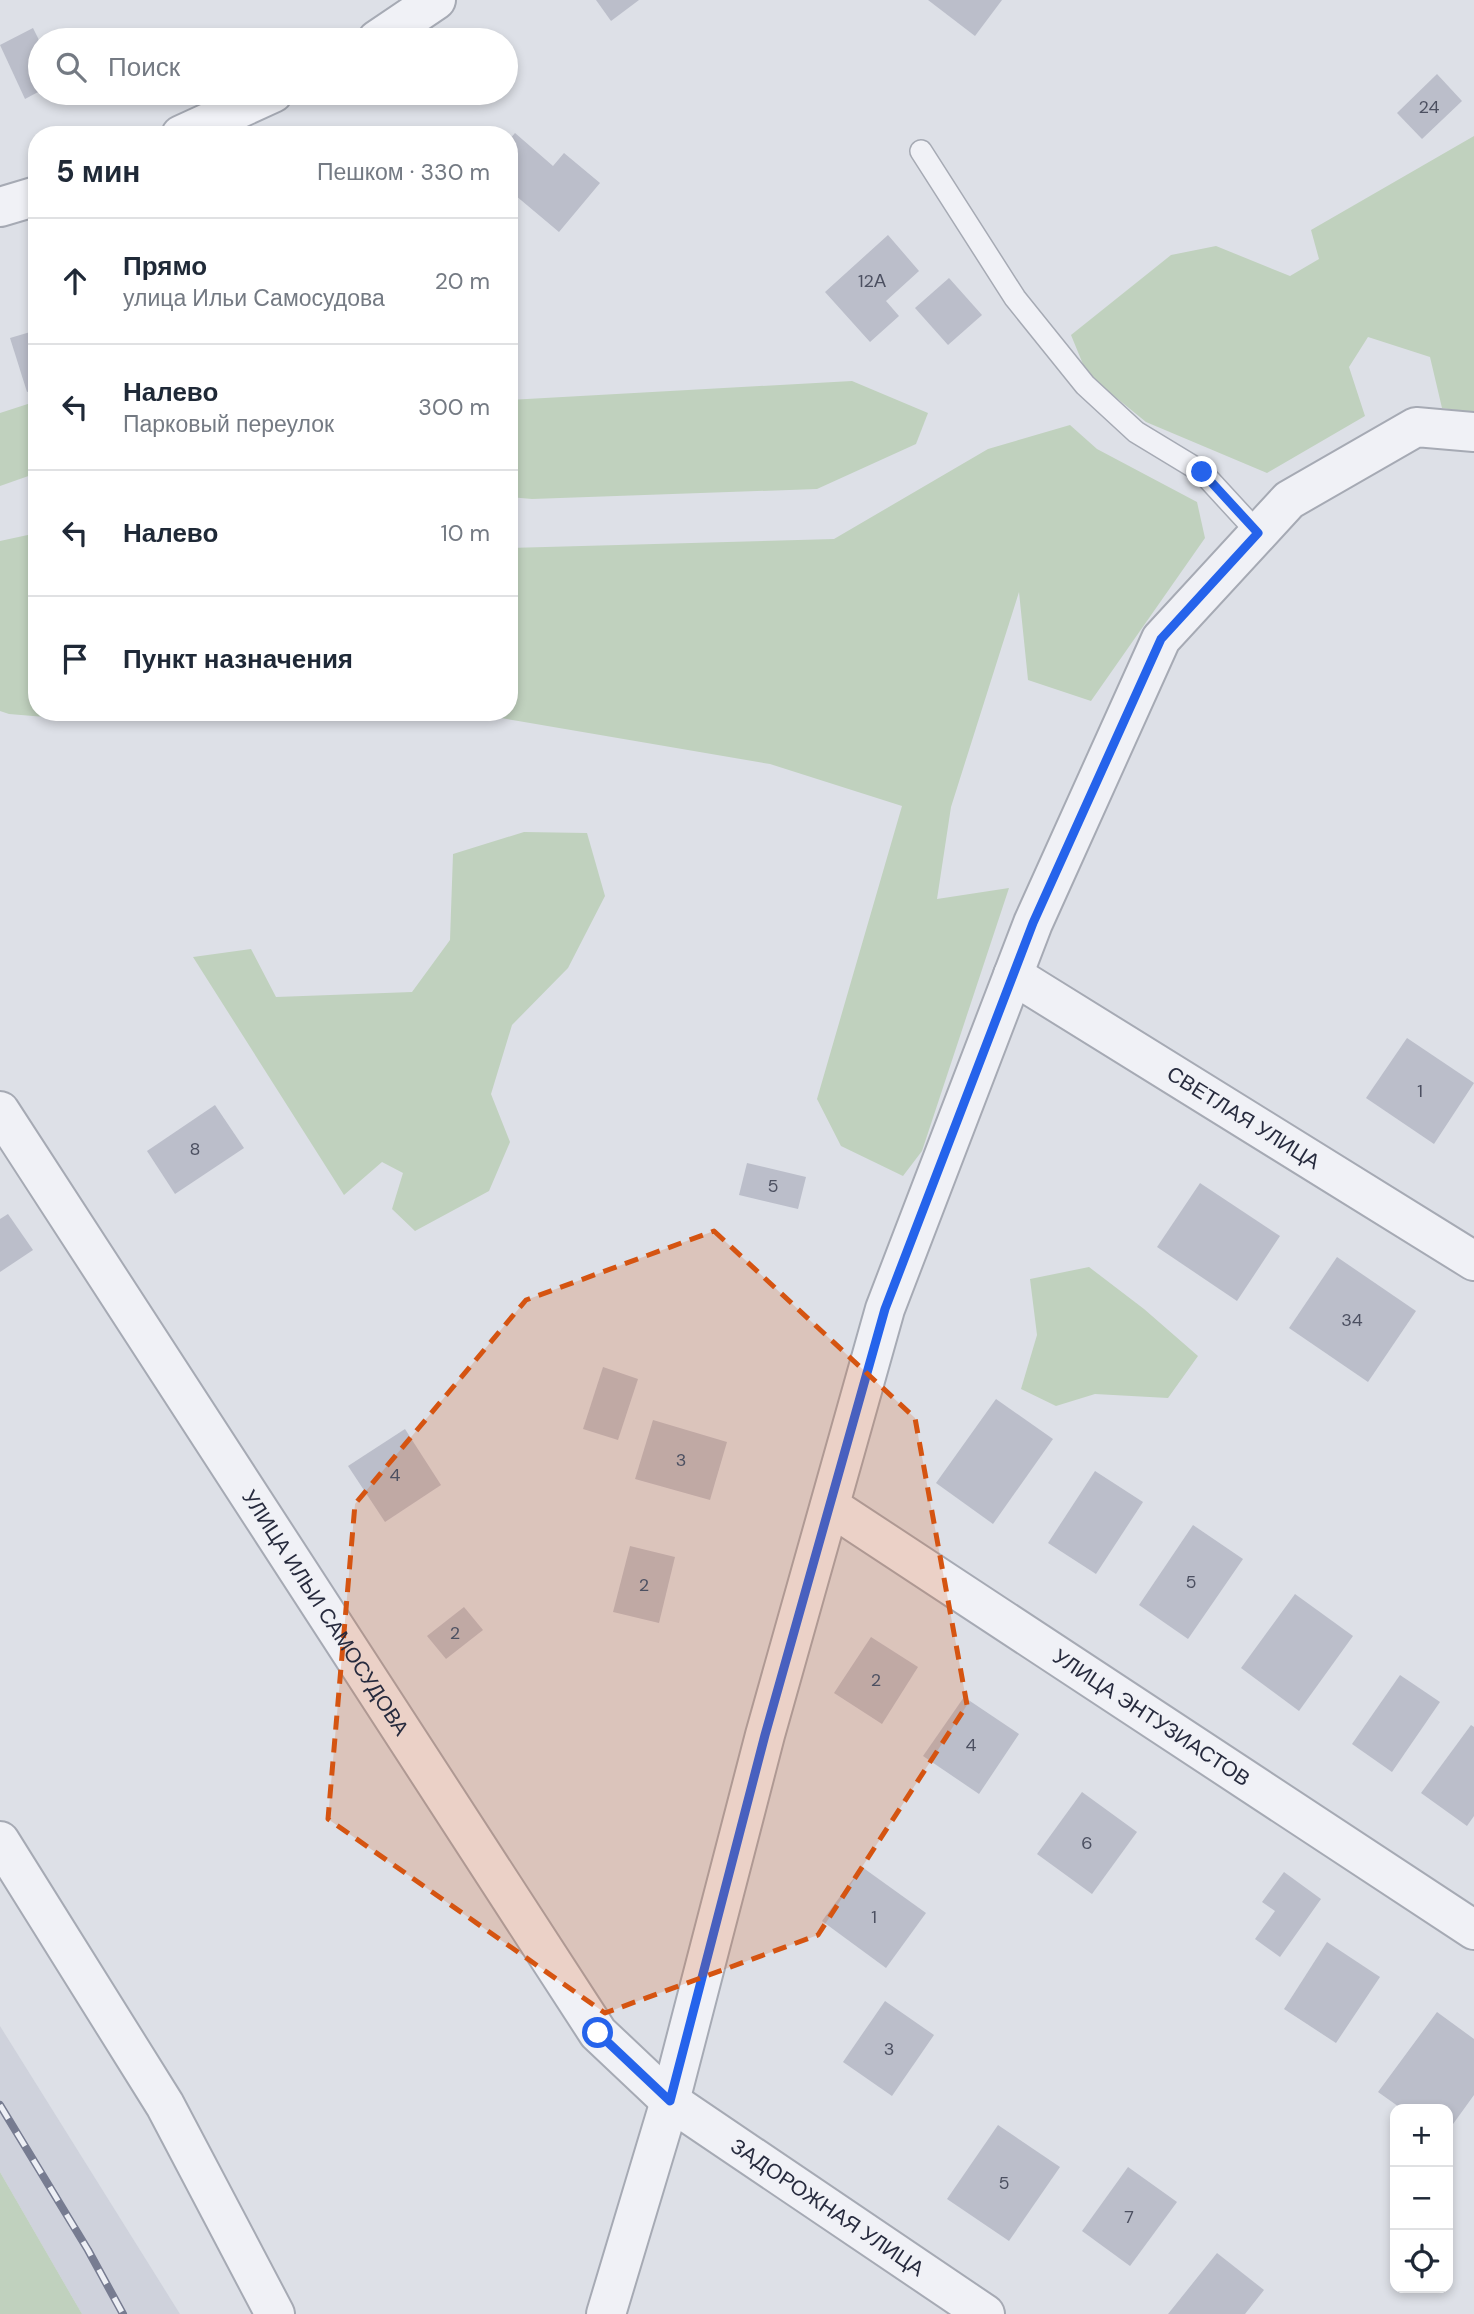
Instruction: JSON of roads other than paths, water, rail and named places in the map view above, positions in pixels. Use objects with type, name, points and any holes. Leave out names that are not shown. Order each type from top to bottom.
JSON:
[{"type":"street","points":[[395,28],[436,0]]},
{"type":"street","points":[[201,126],[247,105]]},
{"type":"street","points":[[0,207],[28,199]]},
{"type":"street","points":[[606,2314],[670,2101],[765,1735],[885,1309],[1033,923],[1161,639],[1289,500],[1416,427],[1474,432]]},
{"type":"street","name":"СВЕТЛАЯ УЛИЦА","points":[[1013,975],[1474,1261]]},
{"type":"street","name":"УЛИЦА ИЛЬИ САМОСУДОВА","points":[[0,1111],[598,2033],[670,2101]]},
{"type":"street","name":"УЛИЦА ЭНТУЗИАСТОВ","points":[[830,1506],[1474,1930]]},
{"type":"street","points":[[0,1841],[164,2105],[275,2314]]},
{"type":"street","name":"ЗАДОРОЖНАЯ УЛИЦА","points":[[670,2101],[985,2314]]},
{"type":"lane","points":[[921,151],[1015,298],[1084,385],[1136,432],[1202,472],[1258,533]]},
{"type":"railway","points":[[0,2105],[88,2250],[123,2314]]}]
